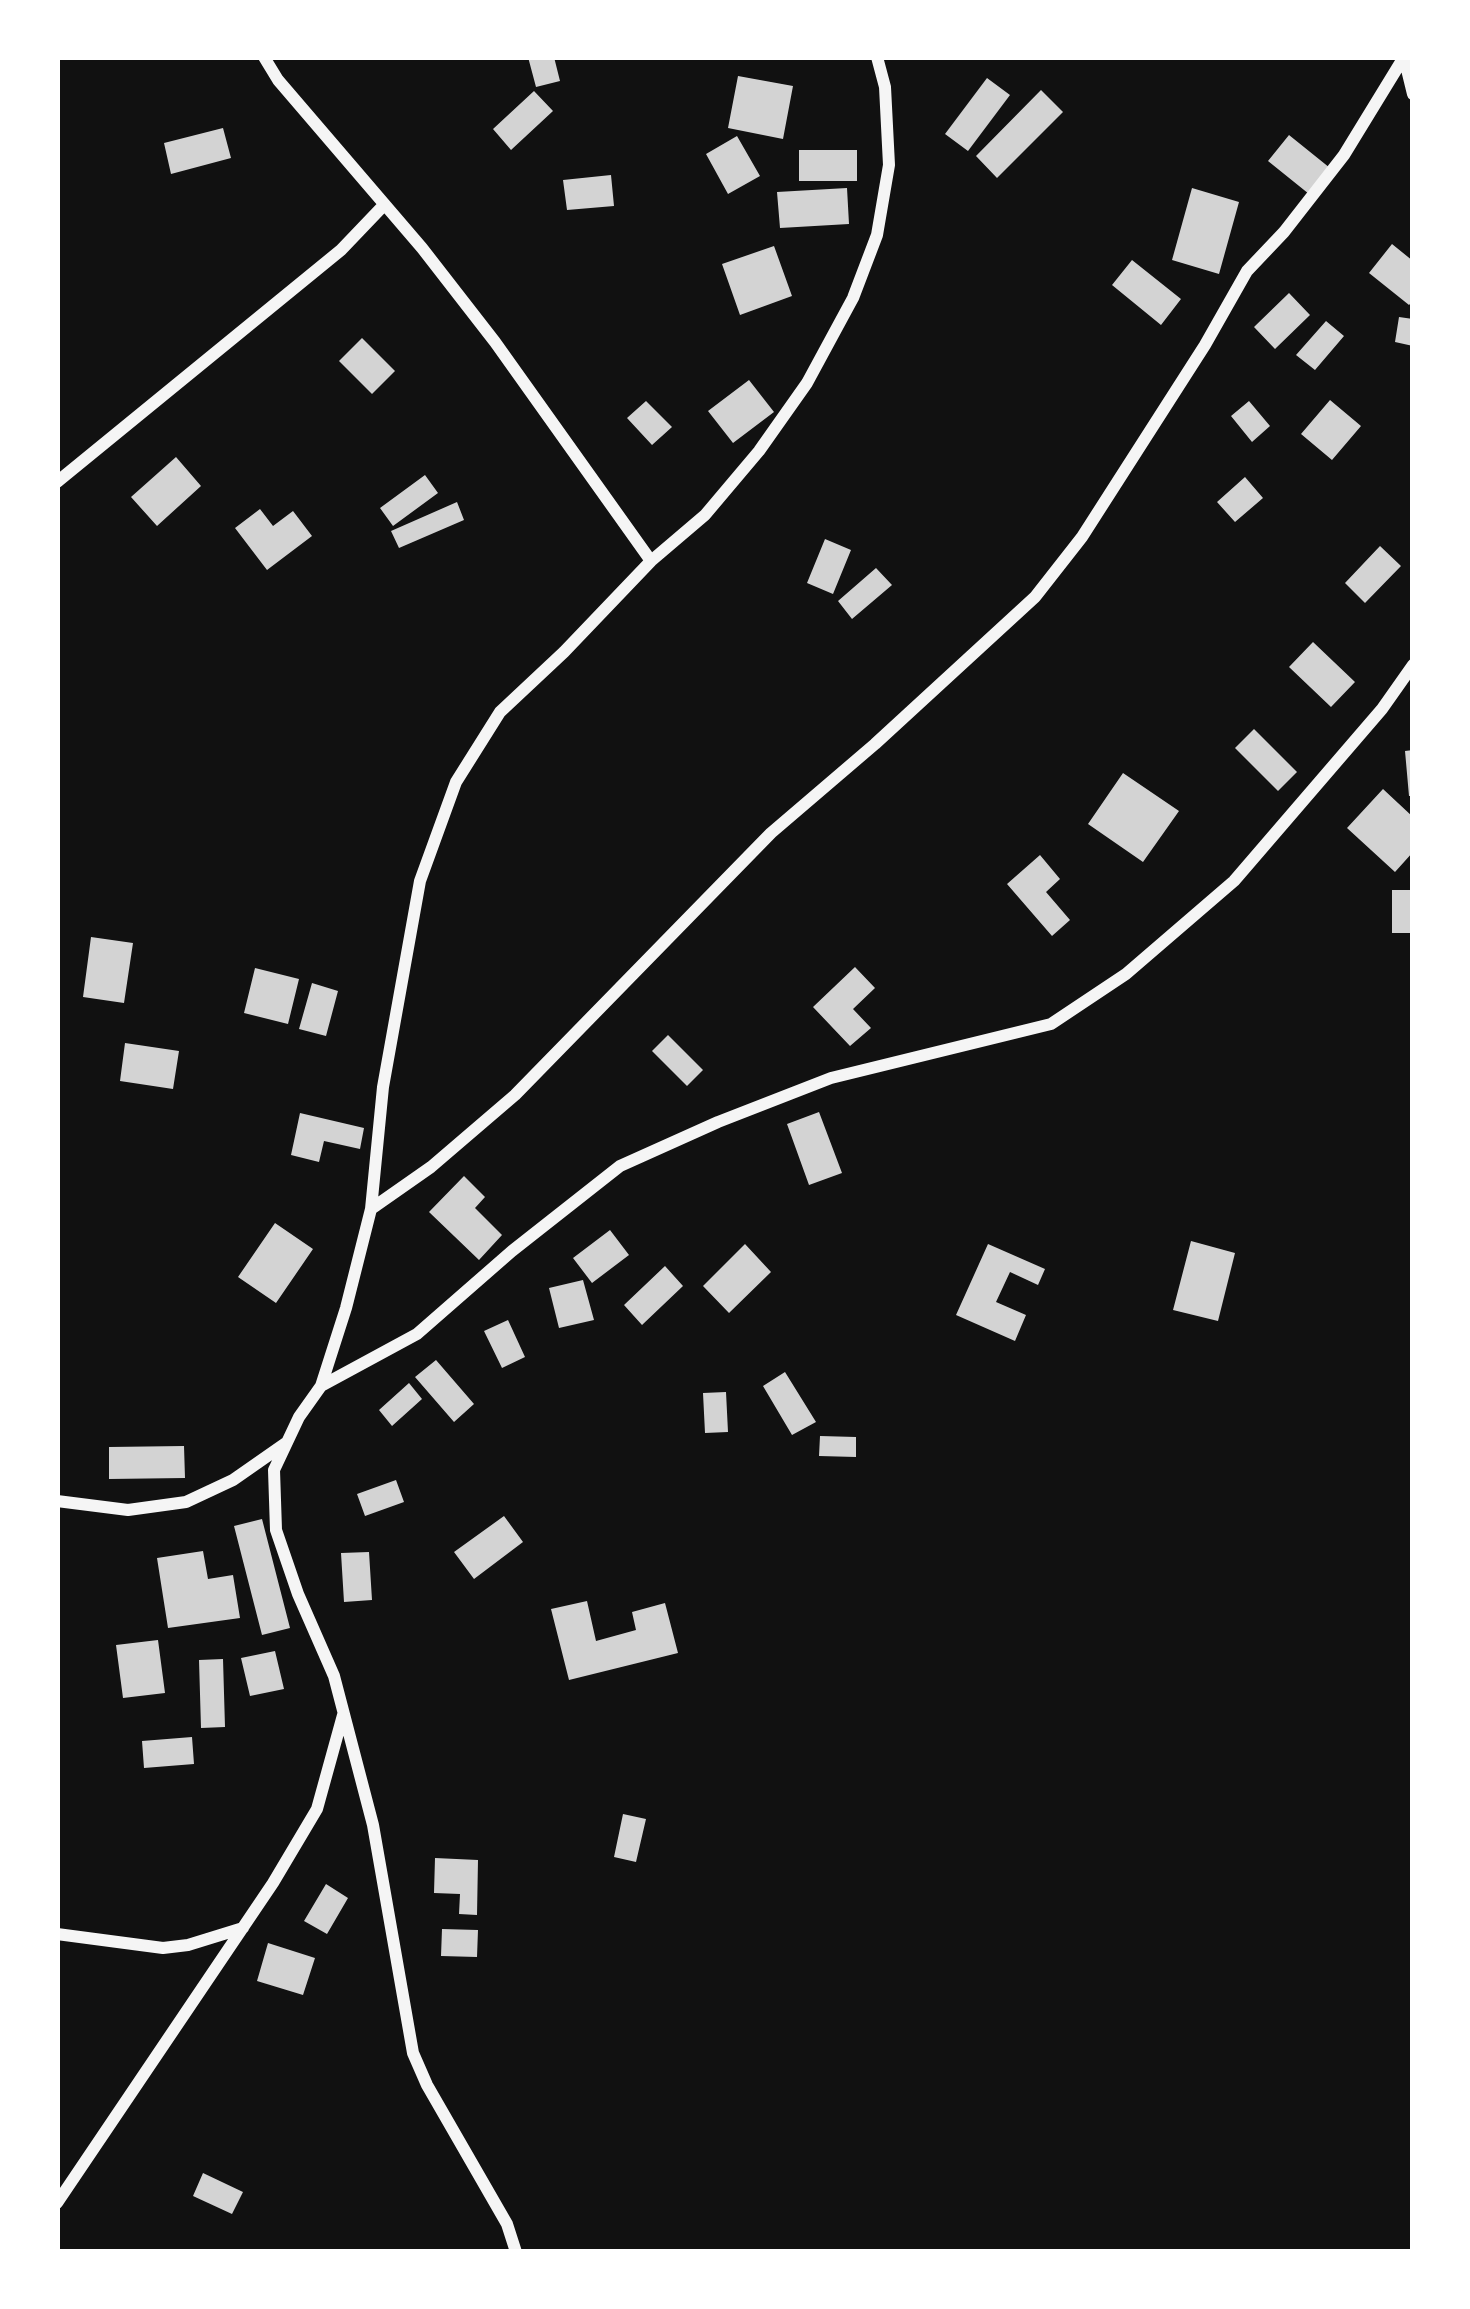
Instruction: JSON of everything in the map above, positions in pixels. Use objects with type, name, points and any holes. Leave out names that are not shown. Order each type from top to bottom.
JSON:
[{"type":"street","points":[[264,57],[278,80],[495,341],[650,561]]},
{"type":"street","points":[[516,2252],[508,2224],[413,2053],[373,1825],[334,1676],[276,1530],[274,1470],[321,1386],[346,1308],[371,1209],[383,1087],[419,881],[456,782],[500,712],[565,652],[650,561],[705,515],[807,383],[853,298],[877,236],[889,166],[885,88],[877,57]]},
{"type":"street","points":[[371,1209],[431,1167],[515,1095],[771,832],[1035,597],[1082,537],[1247,271],[1344,155],[1404,57]]},
{"type":"street","points":[[1404,57],[1413,94]]},
{"type":"street","points":[[57,482],[341,250],[384,205]]},
{"type":"street","points":[[321,1386],[417,1334],[620,1166],[718,1121],[831,1078],[1051,1024],[1126,974],[1234,881],[1382,710],[1413,665]]},
{"type":"street","points":[[57,1501],[128,1510],[186,1502],[233,1480],[287,1442]]},
{"type":"street","points":[[57,2204],[243,1928],[317,1809],[344,1714]]},
{"type":"street","points":[[57,1934],[163,1948],[188,1946],[243,1928]]},
{"type":"building","points":[[528,57],[554,57],[560,81],[536,87]]},
{"type":"building","points":[[738,76],[793,86],[783,139],[728,128]]},
{"type":"building","points":[[987,78],[1010,95],[968,151],[945,134]]},
{"type":"building","points":[[1041,90],[1063,112],[997,178],[976,156]]},
{"type":"building","points":[[534,91],[553,111],[511,150],[493,129]]},
{"type":"building","points":[[223,128],[231,158],[171,174],[164,143]]},
{"type":"building","points":[[1289,135],[1330,168],[1309,194],[1268,161]]},
{"type":"building","points":[[737,136],[760,176],[728,194],[706,154]]},
{"type":"building","points":[[799,150],[857,150],[857,181],[799,181]]},
{"type":"building","points":[[611,175],[614,206],[567,210],[563,180]]},
{"type":"building","points":[[847,188],[849,224],[780,228],[777,192]]},
{"type":"building","points":[[1192,188],[1239,202],[1219,274],[1172,260]]},
{"type":"building","points":[[1392,244],[1413,261],[1413,301],[1409,305],[1369,273]]},
{"type":"building","points":[[774,246],[792,296],[740,315],[722,264]]},
{"type":"building","points":[[1132,260],[1181,299],[1161,325],[1112,285]]},
{"type":"building","points":[[1289,293],[1310,315],[1275,349],[1254,327]]},
{"type":"building","points":[[1399,317],[1413,319],[1413,346],[1395,342]]},
{"type":"building","points":[[1326,321],[1344,336],[1315,370],[1296,355]]},
{"type":"building","points":[[362,338],[395,371],[372,394],[339,361]]},
{"type":"building","points":[[749,380],[774,412],[733,443],[708,411]]},
{"type":"building","points":[[1330,400],[1361,426],[1332,460],[1301,434]]},
{"type":"building","points":[[646,401],[672,427],[652,445],[627,418]]},
{"type":"building","points":[[1249,401],[1270,426],[1252,442],[1231,416]]},
{"type":"building","points":[[176,457],[201,486],[157,526],[131,497]]},
{"type":"building","points":[[425,475],[438,493],[393,526],[380,508]]},
{"type":"building","points":[[1245,477],[1263,498],[1235,522],[1217,502]]},
{"type":"building","points":[[457,502],[464,520],[399,548],[391,531]]},
{"type":"building","points":[[260,509],[273,526],[293,511],[312,536],[267,570],[235,528]]},
{"type":"building","points":[[825,539],[851,550],[833,594],[807,583]]},
{"type":"building","points":[[1380,546],[1401,566],[1365,603],[1345,583]]},
{"type":"building","points":[[876,568],[892,585],[852,619],[838,601]]},
{"type":"building","points":[[1313,642],[1355,682],[1331,707],[1289,667]]},
{"type":"building","points":[[1254,729],[1297,772],[1278,791],[1235,748]]},
{"type":"building","points":[[1413,750],[1413,796],[1409,796],[1405,751]]},
{"type":"building","points":[[1123,773],[1179,811],[1143,862],[1088,824]]},
{"type":"building","points":[[1383,789],[1413,817],[1413,852],[1395,872],[1347,828]]},
{"type":"building","points":[[1040,855],[1060,879],[1046,892],[1070,920],[1052,936],[1007,884]]},
{"type":"building","points":[[1392,890],[1413,890],[1413,933],[1392,933]]},
{"type":"building","points":[[91,937],[133,943],[124,1003],[83,997]]},
{"type":"building","points":[[855,967],[875,988],[853,1009],[871,1028],[850,1046],[813,1007]]},
{"type":"building","points":[[255,968],[299,979],[288,1024],[244,1013]]},
{"type":"building","points":[[312,983],[338,991],[326,1036],[299,1029]]},
{"type":"building","points":[[668,1035],[703,1070],[687,1086],[652,1051]]},
{"type":"building","points":[[125,1043],[179,1051],[173,1089],[120,1081]]},
{"type":"building","points":[[819,1112],[842,1173],[809,1185],[787,1124]]},
{"type":"building","points":[[300,1113],[364,1128],[360,1149],[324,1141],[319,1162],[291,1155]]},
{"type":"building","points":[[464,1176],[485,1197],[475,1208],[502,1235],[479,1260],[429,1212]]},
{"type":"building","points":[[275,1223],[313,1249],[276,1303],[238,1277]]},
{"type":"building","points":[[610,1230],[629,1255],[592,1283],[573,1258]]},
{"type":"building","points":[[1191,1241],[1235,1253],[1218,1321],[1173,1310]]},
{"type":"building","points":[[745,1244],[771,1272],[729,1313],[703,1286]]},
{"type":"building","points":[[988,1244],[1045,1269],[1038,1285],[1010,1272],[996,1302],[1026,1315],[1015,1341],[956,1315]]},
{"type":"building","points":[[665,1266],[683,1286],[642,1325],[624,1305]]},
{"type":"building","points":[[583,1280],[594,1320],[559,1328],[549,1288]]},
{"type":"building","points":[[508,1320],[525,1357],[502,1368],[484,1331]]},
{"type":"building","points":[[436,1360],[474,1404],[454,1422],[415,1377]]},
{"type":"building","points":[[785,1372],[816,1422],[792,1435],[763,1386]]},
{"type":"building","points":[[409,1383],[422,1399],[392,1426],[379,1410]]},
{"type":"building","points":[[726,1392],[728,1432],[705,1433],[703,1393]]},
{"type":"building","points":[[820,1436],[856,1437],[856,1457],[819,1456]]},
{"type":"building","points":[[184,1446],[185,1478],[109,1479],[109,1447]]},
{"type":"building","points":[[396,1480],[404,1502],[365,1516],[357,1494]]},
{"type":"building","points":[[504,1516],[523,1542],[474,1579],[454,1552]]},
{"type":"building","points":[[262,1519],[290,1628],[262,1635],[234,1526]]},
{"type":"building","points":[[203,1551],[208,1579],[233,1575],[240,1618],[168,1628],[157,1558]]},
{"type":"building","points":[[369,1552],[372,1600],[344,1602],[341,1553]]},
{"type":"building","points":[[587,1601],[596,1641],[636,1630],[632,1612],[665,1603],[678,1653],[569,1680],[551,1609]]},
{"type":"building","points":[[158,1640],[165,1693],[123,1698],[116,1645]]},
{"type":"building","points":[[275,1651],[284,1689],[250,1696],[241,1658]]},
{"type":"building","points":[[223,1659],[225,1727],[201,1728],[199,1660]]},
{"type":"building","points":[[192,1737],[194,1764],[144,1768],[142,1741]]},
{"type":"building","points":[[623,1814],[646,1819],[636,1862],[614,1857]]},
{"type":"building","points":[[435,1858],[478,1860],[477,1915],[459,1914],[460,1894],[434,1893]]},
{"type":"building","points":[[326,1884],[348,1898],[327,1934],[304,1921]]},
{"type":"building","points":[[442,1929],[478,1930],[477,1957],[441,1956]]},
{"type":"building","points":[[268,1943],[315,1958],[303,1995],[257,1981]]},
{"type":"building","points":[[203,2173],[243,2192],[232,2214],[193,2196]]}]
